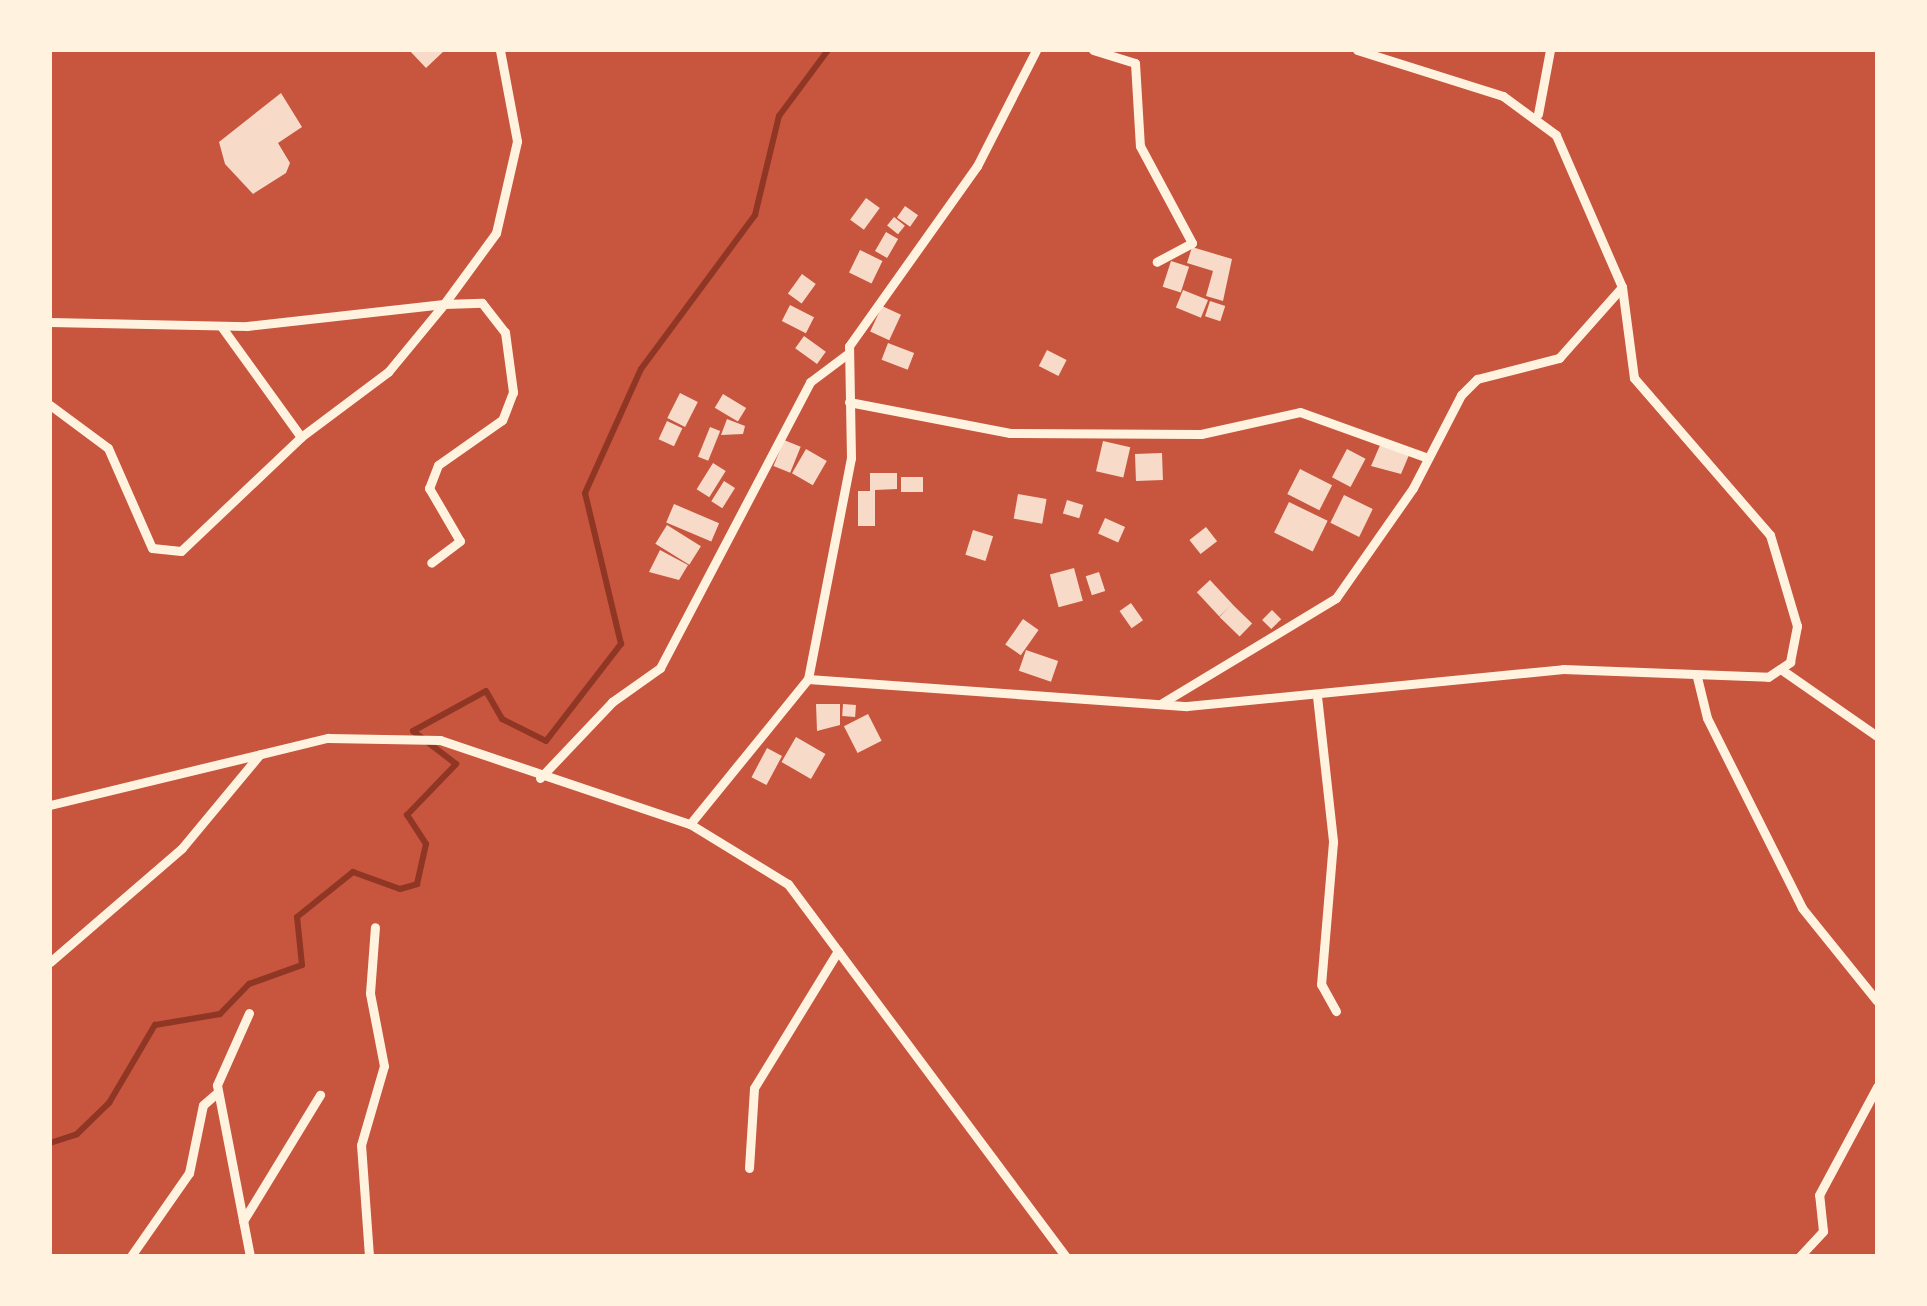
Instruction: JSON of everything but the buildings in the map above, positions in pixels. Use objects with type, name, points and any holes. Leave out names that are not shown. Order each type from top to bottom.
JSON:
[{"type":"street","points":[[50,406],[108,448],[152,548],[170,556],[251,492],[302,437],[388,372],[496,233],[517,141],[500,50]]},
{"type":"street","points":[[540,778],[612,702],[660,668],[810,382],[846,355],[977,166],[1036,50]]},
{"type":"street","points":[[1093,50],[1136,63],[1140,146],[1192,243],[1157,262]]},
{"type":"street","points":[[1357,50],[1538,114],[1570,156],[1622,287],[1634,378],[1770,535],[1797,626],[1782,670]]},
{"type":"street","points":[[1538,114],[1550,50]]},
{"type":"street","points":[[1160,705],[1336,598],[1477,379],[1560,358],[1598,325],[1622,287]]},
{"type":"street","points":[[50,322],[221,326],[482,303],[505,332],[513,392],[502,420],[457,443],[438,465],[429,488],[460,540],[432,563]]},
{"type":"street","points":[[221,326],[302,437]]},
{"type":"street","points":[[690,824],[808,679],[852,458],[846,355]]},
{"type":"street","points":[[849,402],[1010,434],[1201,434],[1300,412],[1428,458]]},
{"type":"street","points":[[808,679],[1160,705],[1317,696],[1563,668],[1697,677],[1782,670],[1877,736]]},
{"type":"street","points":[[1697,677],[1707,718],[1802,908],[1877,1001]]},
{"type":"street","points":[[1317,696],[1334,842],[1320,984],[1336,1011]]},
{"type":"street","points":[[50,805],[328,738],[440,740],[540,778],[690,824],[775,874],[838,951],[1065,1256]]},
{"type":"street","points":[[50,962],[182,848],[260,754]]},
{"type":"street","points":[[368,1256],[361,1144],[384,1066],[370,994],[375,927]]},
{"type":"street","points":[[749,1168],[754,1088],[838,951]]},
{"type":"street","points":[[131,1256],[189,1173],[203,1105],[218,1092],[250,1013]]},
{"type":"street","points":[[1800,1256],[1823,1231],[1819,1195],[1877,1087]]},
{"type":"street","points":[[218,1092],[250,1256]]},
{"type":"street","points":[[243,1221],[320,1096]]},
{"type":"waterway","points":[[50,1143],[77,1134],[109,1103],[155,1025],[220,1014],[249,984],[302,965],[297,917],[353,872],[400,889],[417,884],[426,844],[407,815],[456,764],[413,731],[486,691],[502,719],[546,741],[621,644],[585,493],[641,369],[755,215],[779,116],[828,50]]}]
